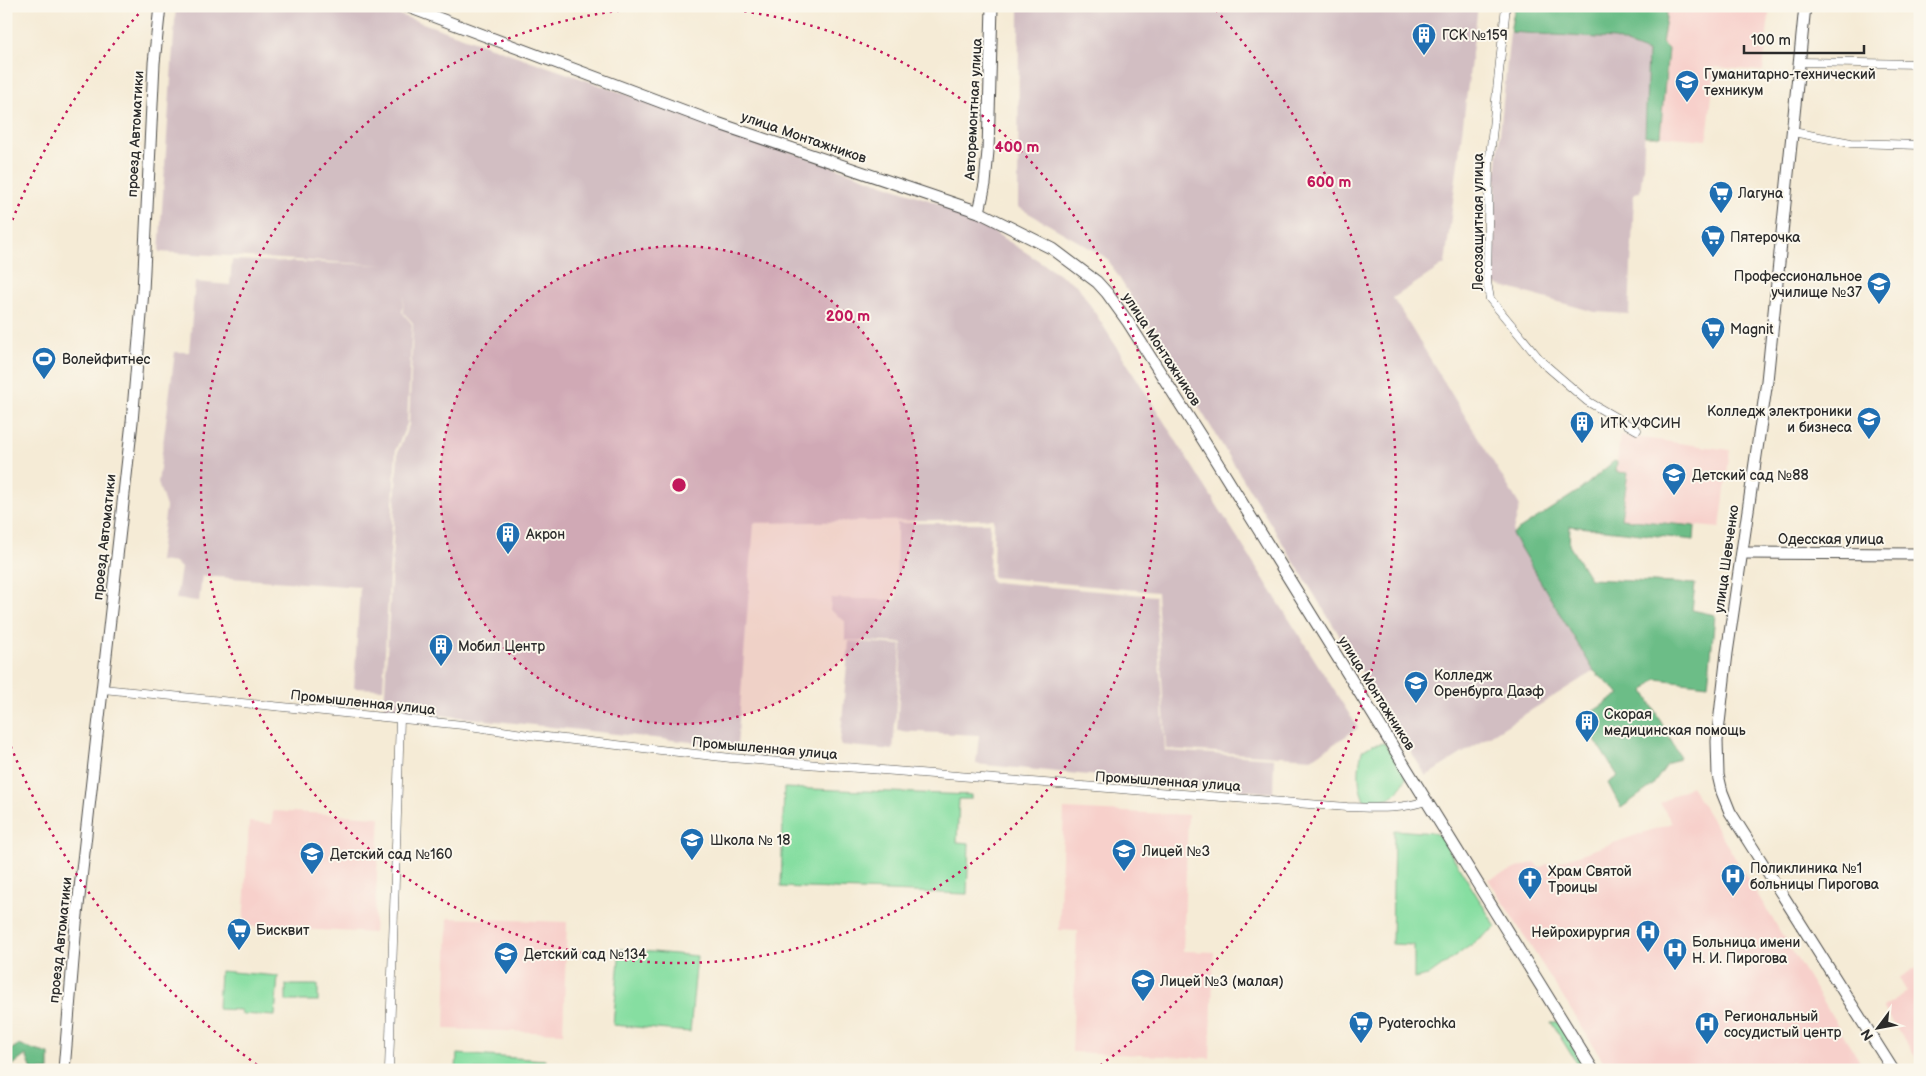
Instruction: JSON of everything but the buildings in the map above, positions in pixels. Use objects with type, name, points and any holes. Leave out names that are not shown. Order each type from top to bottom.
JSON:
[{"type":"main road","name":"проезд Автоматики","points":[[64,1070],[76,924],[138,358],[154,64],[160,6]]},
{"type":"main road","name":"улица Монтажников","points":[[406,6],[714,122],[979,212],[1053,249],[1085,271],[1107,292],[1128,322],[1593,1070]]},
{"type":"main road","name":"Авторемонтная улица","points":[[979,212],[985,184],[988,151],[992,6]]},
{"type":"main road","name":"улица Шевченко","points":[[1805,6],[1774,323],[1743,553],[1727,653],[1717,741],[1718,775],[1730,812],[1893,1070]]},
{"type":"main road","name":"Одесская улица","points":[[1743,553],[1920,554]]},
{"type":"street","name":"Лесозащитная улица","points":[[1506,6],[1489,165],[1487,282],[1490,299],[1542,362],[1587,401],[1637,430]]},
{"type":"street","points":[[1800,62],[1920,64]]},
{"type":"street","points":[[1793,132],[1851,143],[1920,145]]},
{"type":"street","name":"Промышленная улица","points":[[103,689],[400,718],[731,758],[1387,809],[1407,807],[1426,801]]},
{"type":"street","points":[[389,1070],[400,718]]},
{"type":"shaded area","points":[[176,6],[374,6],[963,212],[1078,286],[1358,728],[1313,758],[1166,749],[1157,592],[993,577],[994,519],[754,523],[737,747],[384,709],[398,451],[409,425],[413,323],[403,312],[404,295],[402,312],[412,324],[407,424],[396,449],[383,689],[354,688],[360,587],[202,576],[199,601],[176,599],[181,568],[176,563],[159,561],[166,507],[158,483],[175,352],[189,352],[195,282],[230,285],[232,260],[386,265],[159,252]]},
{"type":"shaded area","points":[[1019,6],[1478,6],[1445,264],[1393,298],[1520,506],[1512,534],[1594,671],[1426,776],[1107,258],[1018,207]]},
{"type":"shaded area","name":"Гуманитарно-технический техникум","points":[[1668,6],[1770,6],[1763,71],[1715,67],[1707,140],[1660,136],[1668,49],[1662,43]]},
{"type":"shaded area","points":[[1510,32],[1614,39],[1648,52],[1643,168],[1640,192],[1634,193],[1629,314],[1595,312],[1494,284],[1496,175]]},
{"type":"shaded area","name":"Детский сад №88","points":[[1620,435],[1730,450],[1720,528],[1621,519],[1628,474],[1616,472]]},
{"type":"shaded area","points":[[897,523],[990,523],[989,578],[993,582],[1155,596],[1165,751],[1274,758],[1273,793],[976,764],[979,735],[897,731],[902,643],[845,640],[845,621],[830,610],[831,598],[896,600]]},
{"type":"shaded area","points":[[849,641],[901,645],[893,750],[840,745]]},
{"type":"shaded area","name":"Больница имени Н. И. Пирогова","points":[[1691,786],[1865,1070],[1797,1070],[1792,1062],[1779,1070],[1609,1070],[1488,879],[1534,862],[1539,868],[1547,864],[1549,865],[1672,823],[1660,803]]},
{"type":"shaded area","points":[[1064,809],[1188,815],[1183,951],[1214,952],[1210,1058],[1072,1052],[1077,931],[1059,930]]},
{"type":"shaded area","name":"Детский сад №160","points":[[273,811],[380,817],[374,933],[243,926],[249,822],[272,824]]},
{"type":"shaded area","name":"Детский сад №134","points":[[448,918],[567,922],[563,1033],[445,1029]]},
{"type":"shaded area","points":[[1920,965],[1920,1064],[1883,1007],[1907,992],[1899,978]]},
{"type":"green space","points":[[1515,6],[1668,6],[1662,43],[1668,49],[1660,136],[1645,136],[1648,52],[1614,39],[1510,32]]},
{"type":"green space","points":[[1614,461],[1617,462],[1616,472],[1628,473],[1621,519],[1695,526],[1694,540],[1570,526],[1569,545],[1590,579],[1695,584],[1692,610],[1715,615],[1708,685],[1656,679],[1644,691],[1680,757],[1667,765],[1652,786],[1621,808],[1608,783],[1618,776],[1581,719],[1620,694],[1594,671],[1512,534],[1580,490]]},
{"type":"green space","points":[[1384,743],[1397,760],[1406,778],[1398,790],[1390,797],[1379,800],[1364,800],[1360,789],[1359,776],[1362,751],[1372,745]]},
{"type":"green space","points":[[784,788],[971,795],[971,799],[959,799],[957,842],[969,843],[967,894],[781,887]]},
{"type":"green space","points":[[1394,830],[1435,833],[1440,836],[1496,927],[1428,976],[1414,979],[1414,945],[1392,944]]},
{"type":"green space","points":[[620,949],[697,956],[690,1032],[613,1025]]},
{"type":"green space","points":[[220,971],[278,976],[275,1016],[242,1014],[240,1010],[218,1009]]},
{"type":"green space","points":[[286,985],[318,985],[318,1001],[286,1001]]},
{"type":"green space","points":[[1551,1022],[1558,1022],[1587,1070],[1581,1070]]},
{"type":"green space","points":[[18,1045],[49,1054],[49,1070],[32,1070],[26,1055],[6,1070],[6,1053]]},
{"type":"green space","points":[[457,1054],[545,1060],[544,1070],[456,1070]]},
{"type":"place","name":"ГСК №159","points":[[1424,56]]},
{"type":"place","name":"Гуманитарно-технический техникум","points":[[1687,103]]},
{"type":"place","name":"Лагуна","points":[[1721,214]]},
{"type":"place","name":"Пятерочка","points":[[1713,258]]},
{"type":"place","name":"Профессиональное училище №37","points":[[1879,305]]},
{"type":"place","name":"Magnit","points":[[1713,350]]},
{"type":"place","name":"Волейфитнес","points":[[44,380]]},
{"type":"place","name":"Колледж электроники и бизнеса","points":[[1869,440]]},
{"type":"place","name":"ИТК УФСИН","points":[[1582,444]]},
{"type":"place","name":"Детский сад №88","points":[[1674,496]]},
{"type":"place","name":"Акрон","points":[[508,555]]},
{"type":"place","name":"Мобил Центр","points":[[441,667]]},
{"type":"place","name":"Колледж Оренбурга Даэф","points":[[1416,704]]},
{"type":"place","name":"Скорая медицинская помощь","points":[[1587,743]]},
{"type":"place","name":"Школа № 18","points":[[692,861]]},
{"type":"place","name":"Лицей №3","points":[[1124,872]]},
{"type":"place","name":"Детский сад №160","points":[[312,875]]},
{"type":"place","name":"Поликлиника №1 больницы Пирогова","points":[[1733,897]]},
{"type":"place","name":"Храм Святой Троицы","points":[[1530,900]]},
{"type":"place","name":"Бисквит","points":[[239,951]]},
{"type":"place","name":"Нейрохирургия","points":[[1648,953]]},
{"type":"place","name":"Больница имени Н. И. Пирогова","points":[[1675,971]]},
{"type":"place","name":"Детский сад №134","points":[[506,975]]},
{"type":"place","name":"Лицей №3 (малая)","points":[[1143,1002]]},
{"type":"place","name":"Pyaterochka","points":[[1361,1044]]},
{"type":"place","name":"Региональный сосудистый центр","points":[[1707,1045]]}]
